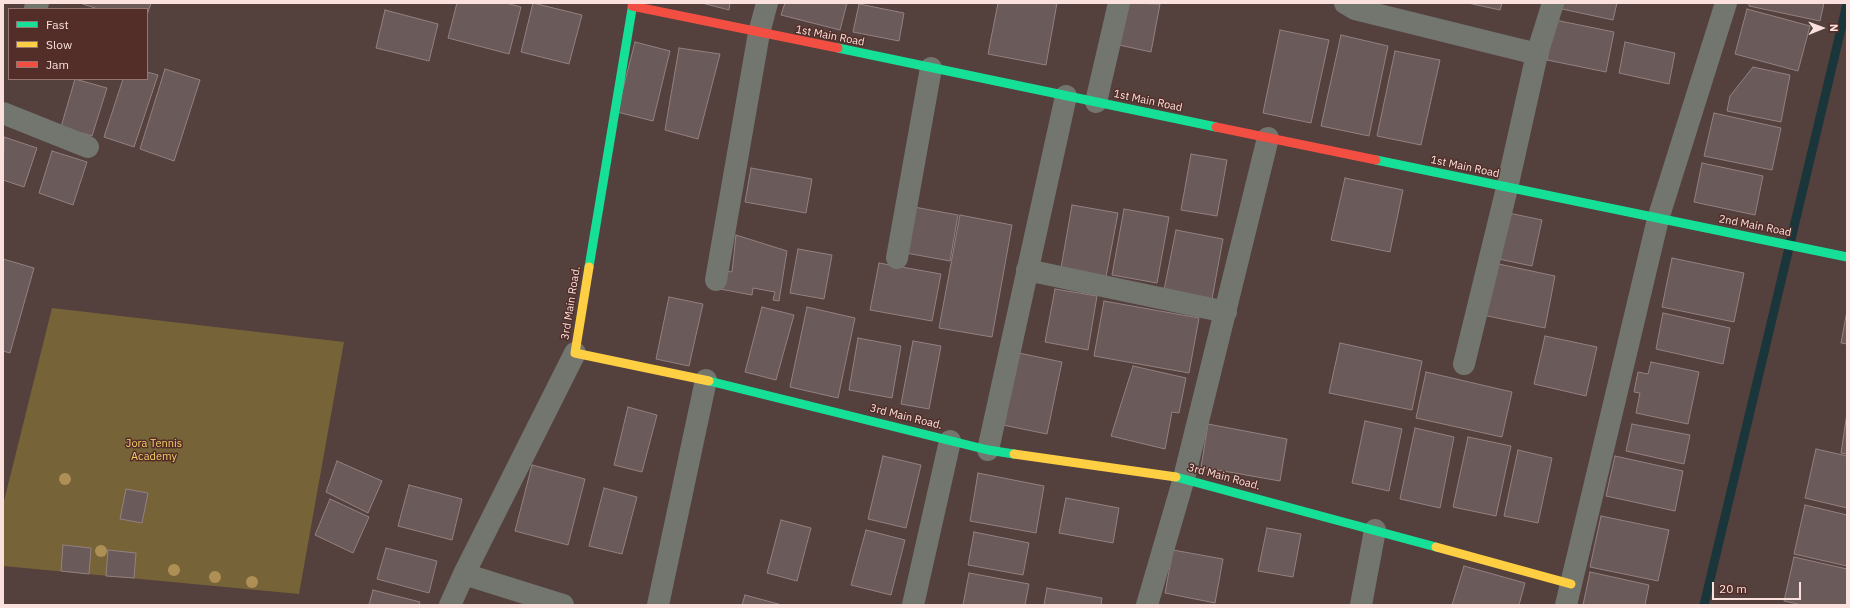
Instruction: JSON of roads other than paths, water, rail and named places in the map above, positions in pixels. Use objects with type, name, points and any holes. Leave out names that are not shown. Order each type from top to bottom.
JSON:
[{"type":"street","points":[[716,280],[759,34],[767,3]]},
{"type":"street","points":[[1096,102],[1119,3]]},
{"type":"street","points":[[1345,3],[1355,9],[1537,54]]},
{"type":"street","points":[[1464,364],[1507,188],[1537,54],[1553,3]]},
{"type":"street","points":[[1568,595],[1658,219],[1726,3]]},
{"type":"street","name":"1st Main Road","points":[[632,4],[759,34],[931,68],[1658,219]]},
{"type":"street","name":"3rd Main Road.","points":[[632,4],[575,353],[706,380],[988,450],[1184,478],[1375,530],[1568,595]]},
{"type":"street","points":[[897,258],[931,68]]},
{"type":"street","points":[[988,450],[1066,96]]},
{"type":"street","points":[[3,113],[88,148]]},
{"type":"street","points":[[1147,605],[1184,478],[1268,138]]},
{"type":"street","name":"2nd Main Road","points":[[1658,219],[1847,257]]},
{"type":"street","points":[[1027,270],[1226,312]]},
{"type":"street","points":[[450,605],[464,574],[575,353]]},
{"type":"street","points":[[658,605],[706,380]]},
{"type":"street","points":[[913,605],[950,441]]},
{"type":"street","points":[[1361,605],[1375,530]]},
{"type":"street","points":[[464,574],[551,604]]},
{"type":"waterway","points":[[1704,605],[1847,4]]},
{"type":"park label","name":"Jora Tennis Academy","points":[[154,450]]}]
